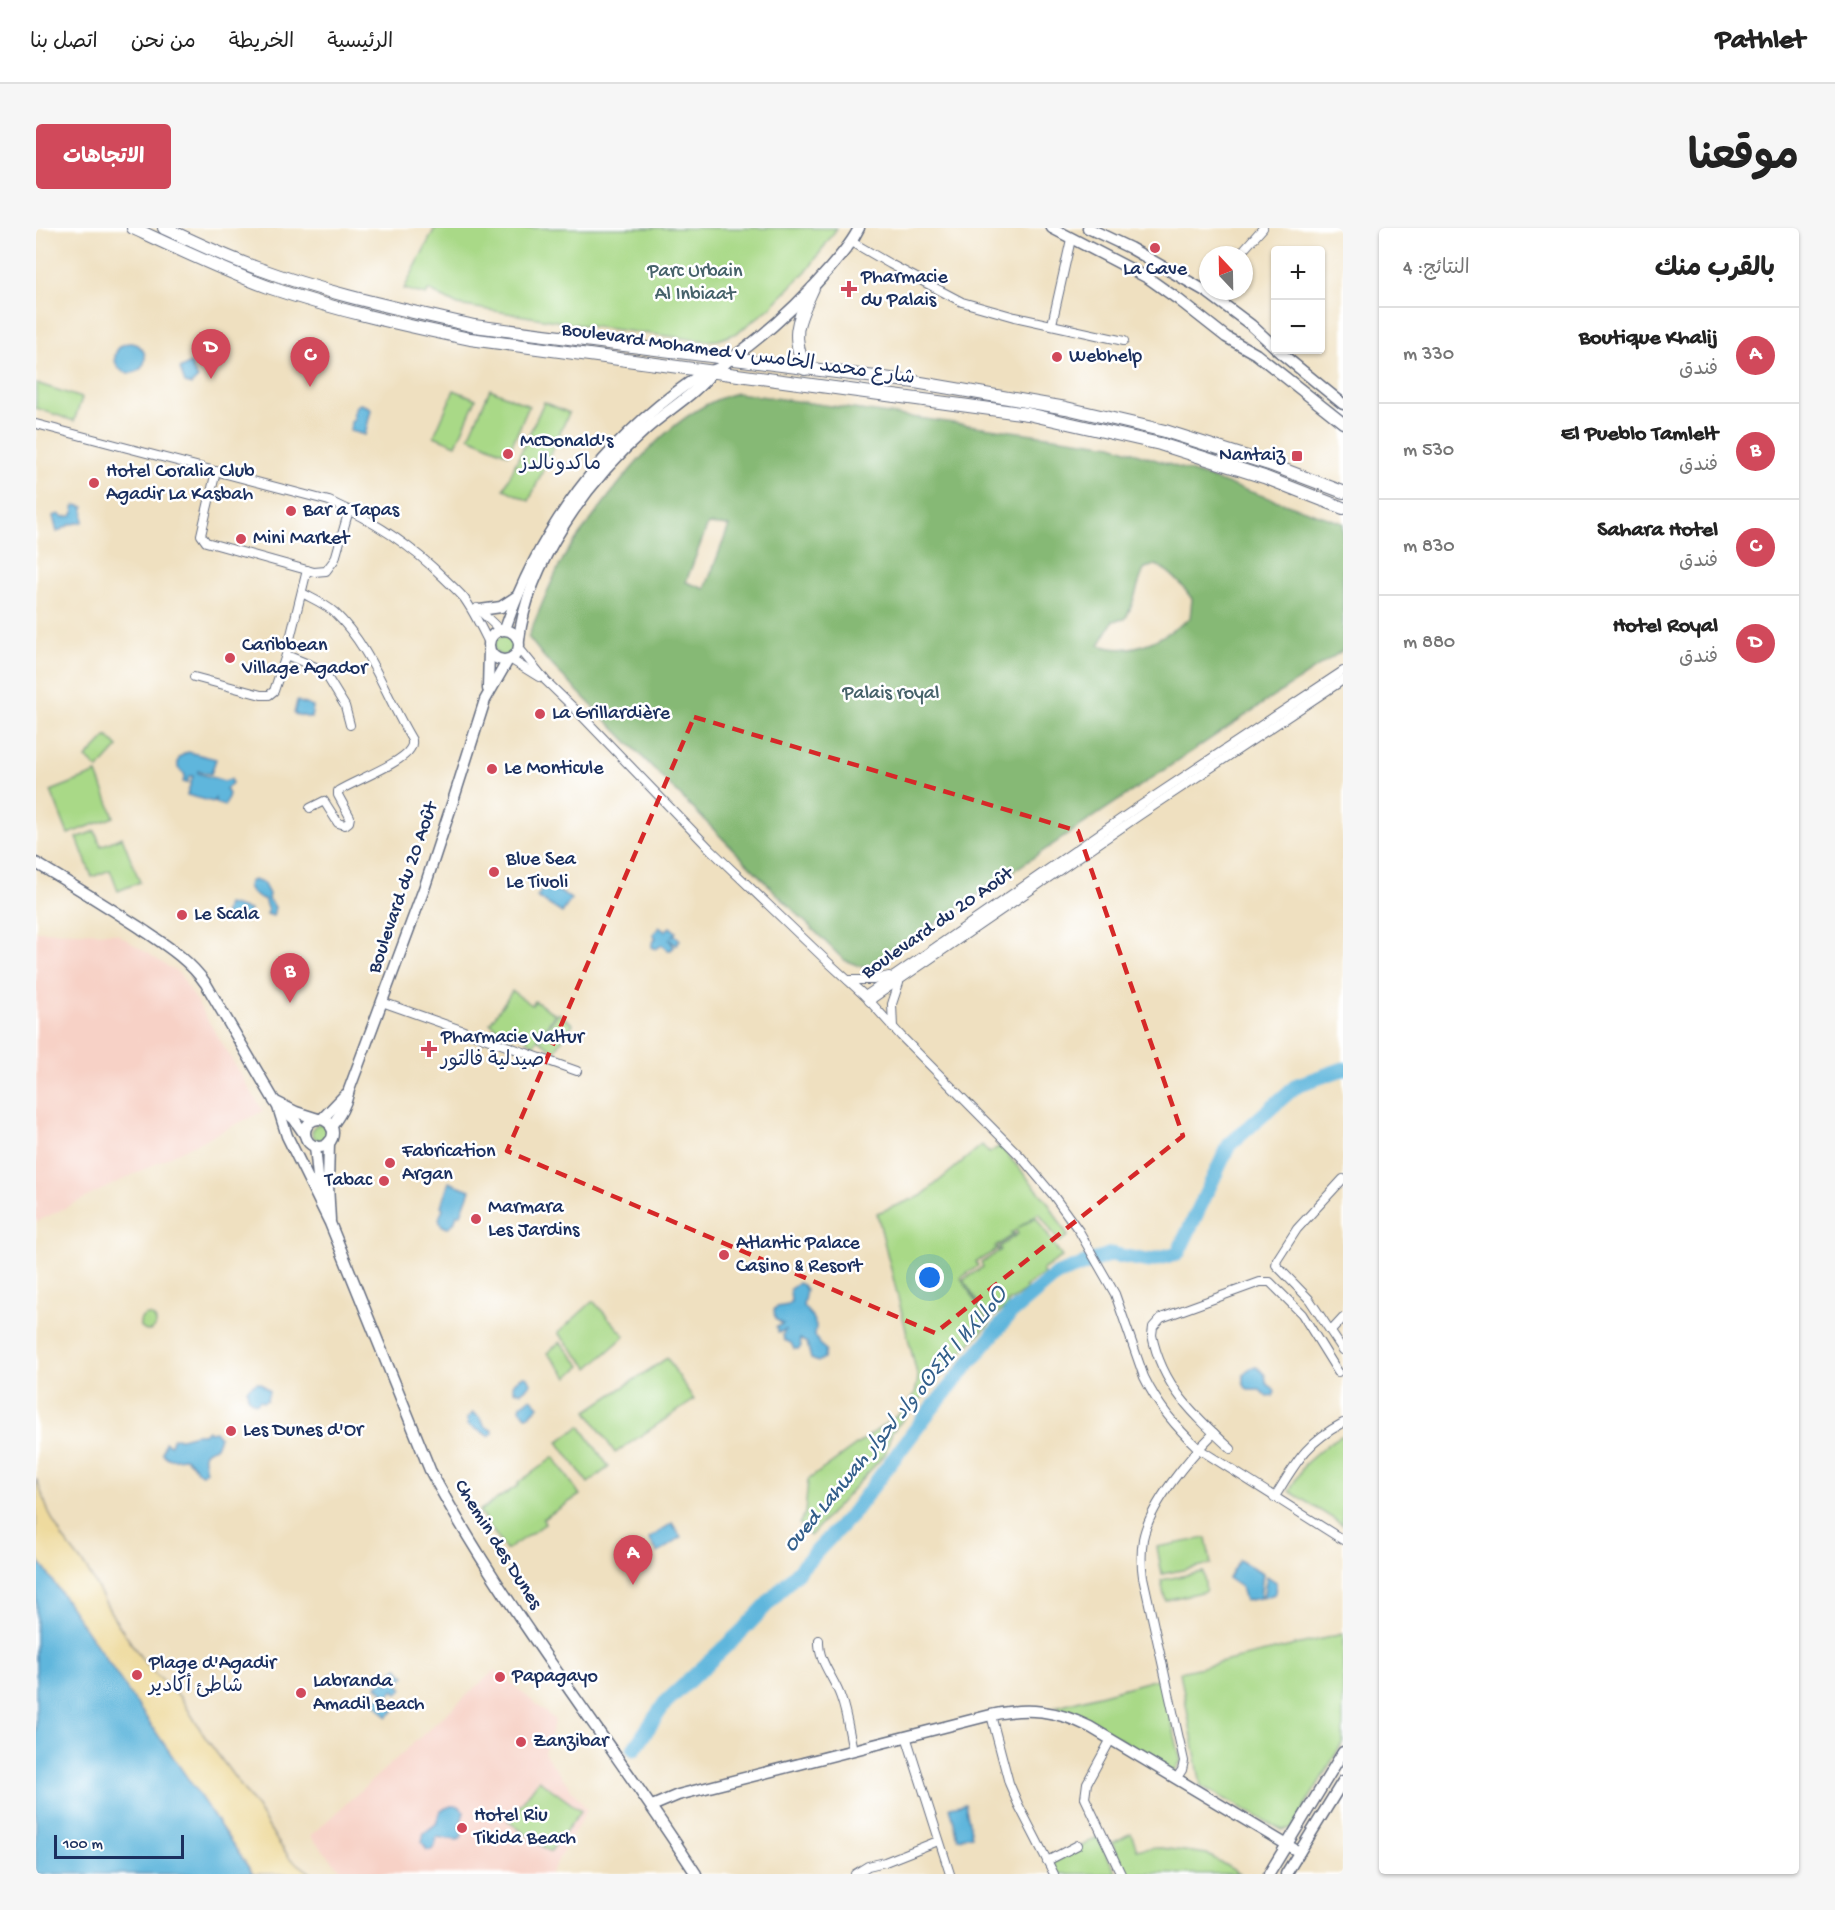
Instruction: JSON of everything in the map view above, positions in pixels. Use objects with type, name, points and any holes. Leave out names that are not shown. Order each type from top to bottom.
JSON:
[{"type":"main road","name":"Boulevard Mohamed V شارع محمد الخامس","points":[[133,228],[192,256],[270,287],[357,314],[470,339],[1028,414],[1160,444],[1264,477],[1343,508]]},
{"type":"main road","name":"Boulevard Mohamed V شارع محمد الخامس","points":[[165,228],[255,268],[409,313],[474,326],[926,384],[1066,408],[1165,431],[1269,464],[1343,492]]},
{"type":"main road","points":[[805,369],[796,341],[797,326],[813,288]]},
{"type":"main road","points":[[1160,444],[1165,431]]},
{"type":"street","points":[[713,371],[706,381],[628,445],[597,478],[559,534],[536,579],[521,620],[516,655],[509,660],[496,658],[489,646],[492,635],[502,630],[532,565],[554,525],[595,470],[625,437],[659,406],[689,382],[735,360],[774,326],[813,288],[852,242],[859,228]]},
{"type":"street","points":[[1052,228],[1148,278],[1226,337],[1256,354],[1343,423]]},
{"type":"street","points":[[1088,228],[1130,248],[1199,287]]},
{"type":"street","points":[[1247,246],[1263,228]]},
{"type":"street","points":[[1052,324],[1071,239]]},
{"type":"street","points":[[852,242],[962,302],[1015,317],[1124,341]]},
{"type":"street","points":[[1219,300],[1271,344]]},
{"type":"street","points":[[1282,354],[1343,404]]},
{"type":"street","name":"Boulevard du 20 Août","points":[[36,424],[329,501],[383,529],[424,558],[464,598],[502,630]]},
{"type":"street","points":[[216,471],[201,530],[202,539],[206,542],[307,570],[326,571],[335,559],[349,510]]},
{"type":"street","points":[[194,677],[261,695],[269,695],[274,691],[286,655],[307,570]]},
{"type":"street","points":[[302,593],[333,612],[355,637],[367,654],[412,740],[412,745],[405,755],[338,791],[350,817],[349,822],[345,825],[338,824],[324,801],[310,808]]},
{"type":"street","points":[[480,610],[501,607],[519,595]]},
{"type":"street","name":"Boulevard du 20 Août","points":[[331,1127],[344,1109],[435,854],[487,695],[489,646],[476,616],[464,598]]},
{"type":"street","points":[[502,630],[514,633],[519,644]]},
{"type":"street","name":"Boulevard du 20 Août","points":[[519,644],[546,681],[711,850],[867,999],[1135,809],[1343,670]]},
{"type":"street","points":[[286,655],[323,670],[345,706],[350,725]]},
{"type":"street","name":"Boulevard du 20 Août","points":[[487,695],[509,660],[546,681]]},
{"type":"street","name":"Boulevard du 20 Août","points":[[898,977],[1343,680]]},
{"type":"street","points":[[36,863],[137,926],[194,968],[276,1104],[294,1119],[308,1142],[320,1147],[329,1142]]},
{"type":"street","points":[[848,980],[898,977],[892,1004],[893,1028]]},
{"type":"street","points":[[867,999],[1028,1165],[1079,1231],[1116,1294],[1150,1389],[1171,1421],[1199,1449],[1343,1540]]},
{"type":"street","points":[[382,1002],[577,1071]]},
{"type":"street","name":"Boulevard du 20 Août","points":[[320,1119],[337,1105],[349,1090]]},
{"type":"street","points":[[276,1104],[320,1119],[331,1127],[333,1134],[329,1142],[328,1185],[330,1223]]},
{"type":"street","name":"Chemin des Dunes","points":[[276,1104],[293,1149],[330,1223],[430,1470],[485,1564],[652,1806],[696,1874]]},
{"type":"street","points":[[305,1135],[308,1124],[320,1119]]},
{"type":"street","name":"Chemin des Dunes","points":[[315,1146],[321,1206]]},
{"type":"street","points":[[1343,1179],[1297,1229],[1276,1262],[1278,1269],[1310,1299],[1343,1350]]},
{"type":"street","points":[[1231,1449],[1175,1392],[1170,1383],[1152,1335],[1153,1327],[1161,1317],[1260,1282],[1270,1282],[1306,1319],[1338,1372]]},
{"type":"street","points":[[1331,1331],[1343,1318]]},
{"type":"street","points":[[1274,1498],[1304,1451],[1343,1423]]},
{"type":"street","points":[[1176,1779],[1182,1770],[1184,1761],[1143,1576],[1141,1556],[1145,1532],[1159,1503],[1185,1464],[1214,1433]]},
{"type":"street","points":[[819,1640],[822,1661],[841,1698],[853,1750]]},
{"type":"street","points":[[652,1806],[678,1795],[906,1736],[991,1715],[1038,1710],[1076,1720],[1111,1739],[1299,1852]]},
{"type":"street","points":[[991,1715],[1009,1783],[1054,1874]]},
{"type":"street","points":[[906,1736],[950,1874]]},
{"type":"street","points":[[1111,1739],[1087,1783],[1085,1798],[1121,1874]]},
{"type":"street","points":[[1269,1874],[1343,1752]]},
{"type":"street","points":[[1286,1874],[1343,1781]]},
{"type":"street","points":[[855,1874],[868,1866],[889,1861],[939,1841]]},
{"type":"street","points":[[1047,1861],[1078,1845]]},
{"type":"highlighted area","points":[[694,717],[1078,831],[1183,1136],[935,1333],[507,1151]]},
{"type":"shaded area","points":[[36,931],[116,933],[180,974],[263,1111],[36,1222]]},
{"type":"shaded area","points":[[495,1670],[555,1720],[544,1753],[587,1810],[550,1874],[345,1874],[310,1836]]},
{"type":"green space","name":"Parc Urbain Al Inbiaat","points":[[435,228],[837,228],[810,267],[770,308],[737,333],[718,340],[706,341],[580,325],[458,305],[429,290],[426,295],[404,289]]},
{"type":"green space","points":[[36,383],[82,398],[74,421],[36,408]]},
{"type":"green space","points":[[490,389],[529,406],[508,454],[469,437]]},
{"type":"green space","points":[[454,390],[476,399],[456,445],[434,436]]},
{"type":"green space","name":"Palais royal","points":[[737,393],[1112,445],[1343,523],[1343,650],[867,969],[844,960],[544,657],[528,637],[565,556],[620,482],[637,462],[674,427],[694,412]],"holes":[[[708,524],[729,526],[705,589],[686,582]],[[1156,565],[1172,575],[1192,599],[1190,618],[1147,644],[1124,649],[1099,645],[1113,621],[1125,619],[1145,568]]]},
{"type":"green space","points":[[544,402],[569,413],[529,501],[504,489]]},
{"type":"green space","points":[[504,636],[511,639],[514,646],[511,653],[504,656],[497,653],[494,646],[497,639]]},
{"type":"green space","points":[[107,736],[118,747],[98,769],[86,758]]},
{"type":"green space","points":[[97,773],[114,817],[68,834],[51,791]]},
{"type":"green space","points":[[95,831],[101,846],[122,837],[140,882],[118,891],[110,870],[92,877],[77,838]]},
{"type":"green space","points":[[512,991],[532,1005],[535,1001],[555,1014],[534,1045],[515,1032],[511,1037],[490,1023]]},
{"type":"green space","points":[[558,1013],[573,1024],[555,1051],[539,1040]]},
{"type":"green space","points":[[317,1124],[323,1124],[328,1132],[326,1138],[317,1140],[312,1135],[312,1129]]},
{"type":"green space","points":[[982,1145],[989,1153],[1000,1146],[1047,1201],[1068,1236],[1059,1242],[1039,1213],[1018,1228],[1036,1217],[1062,1257],[1042,1270],[1044,1274],[1025,1287],[1027,1290],[1007,1303],[1009,1306],[989,1319],[963,1280],[983,1267],[981,1263],[1001,1250],[999,1247],[1018,1234],[1016,1230],[1011,1233],[1015,1234],[995,1247],[998,1249],[976,1262],[978,1266],[961,1278],[989,1324],[892,1432],[885,1454],[810,1536],[799,1524],[805,1513],[808,1480],[899,1414],[915,1394],[918,1378],[877,1213],[921,1196]]},
{"type":"green space","points":[[593,1301],[625,1336],[589,1368],[558,1333]]},
{"type":"green space","points":[[145,1315],[151,1315],[156,1323],[154,1329],[145,1331],[140,1326],[140,1320]]},
{"type":"green space","points":[[560,1342],[581,1366],[568,1377],[547,1353]]},
{"type":"green space","points":[[667,1358],[694,1400],[615,1453],[587,1411]]},
{"type":"green space","points":[[580,1426],[609,1467],[588,1483],[558,1442]]},
{"type":"green space","points":[[1343,1435],[1343,1525],[1289,1491],[1305,1464],[1329,1443]]},
{"type":"green space","points":[[554,1457],[580,1495],[543,1519],[545,1524],[506,1550],[479,1511],[519,1485],[518,1483]]},
{"type":"green space","points":[[1206,1538],[1211,1564],[1162,1574],[1157,1547]]},
{"type":"green space","points":[[1203,1572],[1206,1591],[1165,1600],[1161,1580]]},
{"type":"green space","points":[[1343,1634],[1343,1742],[1292,1828],[1282,1830],[1201,1786],[1180,1672]]},
{"type":"green space","points":[[1161,1678],[1181,1761],[1174,1772],[1103,1729],[1055,1707]]},
{"type":"green space","points":[[539,1780],[581,1811],[550,1852],[508,1821]]},
{"type":"green space","points":[[1131,1833],[1137,1849],[1161,1848],[1207,1854],[1240,1874],[1128,1874],[1112,1843]]},
{"type":"green space","points":[[1097,1837],[1117,1874],[1059,1874],[1053,1863]]},
{"type":"sand","name":"Plage d'Agadir شاطئ أكادير","points":[[36,1478],[49,1513],[62,1537],[87,1569],[114,1618],[133,1646],[147,1666],[181,1698],[205,1737],[257,1808],[289,1857],[312,1874],[253,1874],[36,1557]]},
{"type":"water","points":[[130,343],[140,348],[145,358],[140,368],[130,373],[120,368],[115,358],[120,348]]},
{"type":"water","points":[[190,363],[198,378],[191,385],[185,383],[180,369]]},
{"type":"water","points":[[360,404],[371,410],[365,435],[350,431],[351,422],[355,419],[353,415],[356,406]]},
{"type":"water","points":[[76,505],[84,507],[83,522],[71,524],[57,532],[53,516],[59,514],[63,517],[71,516],[74,513],[73,507]]},
{"type":"water","points":[[297,701],[313,707],[311,718],[294,714]]},
{"type":"water","points":[[188,752],[216,759],[211,774],[198,771],[198,773],[224,781],[231,779],[232,783],[226,789],[229,794],[225,806],[215,803],[215,799],[213,802],[187,795],[193,776],[190,776],[187,783],[183,782],[185,775],[178,768],[178,760]]},
{"type":"water","points":[[253,880],[263,883],[269,894],[268,899],[275,907],[273,916],[267,914],[264,899],[255,896],[248,887],[249,882]]},
{"type":"water","points":[[546,883],[571,899],[562,913],[537,897]]},
{"type":"water","points":[[227,904],[250,910],[246,922],[224,916]]},
{"type":"water","points":[[660,927],[665,931],[670,927],[676,932],[671,937],[675,935],[680,940],[676,945],[669,939],[674,947],[671,950],[662,945],[656,949],[652,947],[656,938],[653,934]]},
{"type":"water","points":[[449,1182],[470,1190],[461,1214],[457,1214],[454,1223],[447,1228],[441,1225],[439,1219]]},
{"type":"water","points":[[798,1283],[806,1290],[803,1306],[811,1315],[816,1326],[815,1335],[819,1344],[826,1350],[824,1358],[818,1362],[811,1359],[807,1343],[800,1339],[801,1346],[799,1349],[794,1349],[791,1343],[784,1340],[785,1330],[778,1333],[776,1327],[783,1324],[775,1319],[774,1310],[791,1302],[790,1289]]},
{"type":"water","points":[[1256,1367],[1263,1371],[1266,1383],[1273,1388],[1275,1392],[1273,1396],[1267,1397],[1260,1390],[1248,1390],[1245,1386],[1243,1375]]},
{"type":"water","points":[[524,1376],[528,1377],[530,1385],[521,1392],[515,1391],[513,1385],[515,1381]]},
{"type":"water","points":[[257,1382],[269,1391],[267,1400],[263,1402],[260,1400],[257,1403],[249,1398],[247,1389]]},
{"type":"water","points":[[531,1398],[539,1406],[526,1416],[520,1409],[521,1405]]},
{"type":"water","points":[[473,1413],[493,1433],[489,1436],[468,1425],[467,1418]]},
{"type":"water","points":[[208,1430],[209,1432],[215,1431],[220,1437],[216,1447],[207,1450],[204,1455],[206,1471],[202,1474],[185,1458],[171,1459],[162,1453],[165,1442],[170,1445],[173,1438],[204,1434]]},
{"type":"water","points":[[672,1523],[681,1537],[658,1553],[649,1539]]},
{"type":"water","points":[[37,1558],[253,1874],[36,1874]]},
{"type":"water","points":[[1239,1560],[1263,1573],[1260,1598],[1245,1601],[1241,1587],[1228,1578]]},
{"type":"water","points":[[1267,1576],[1276,1582],[1275,1594],[1263,1598]]},
{"type":"water","points":[[397,1667],[405,1676],[398,1683],[403,1689],[397,1694],[394,1690],[387,1696],[397,1708],[387,1717],[374,1702],[384,1693],[377,1686],[384,1680],[388,1684],[394,1679],[390,1674]]},
{"type":"water","points":[[965,1804],[972,1835],[958,1838],[950,1807]]},
{"type":"water","points":[[459,1806],[464,1812],[460,1826],[462,1836],[456,1840],[437,1837],[434,1847],[427,1850],[422,1842],[424,1833],[436,1824],[441,1810]]},
{"type":"waterway","name":"Oued Lahwah واد لحوار ⴰⵙⵉⴼ ⵏ ⵍⵃⵡⴰⵔ","points":[[634,1749],[665,1703],[741,1632],[852,1514],[928,1413],[1010,1314],[1056,1275],[1111,1254],[1148,1261],[1178,1253],[1229,1145],[1297,1085],[1343,1069]]},
{"type":"place","name":"La Cave","points":[[1155,248]]},
{"type":"place","name":"Pharmacie du Palais","points":[[849,289]]},
{"type":"place","name":"Webhelp","points":[[1057,357]]},
{"type":"place","name":"Hotel Royal","points":[[211,379]]},
{"type":"place","name":"Sahara Hotel","points":[[310,387]]},
{"type":"place","name":"McDonald's ماكدونالدز","points":[[508,454]]},
{"type":"place","name":"Nantaiz","points":[[1297,456]]},
{"type":"place","name":"Hotel Coralia Club Agadir La Kasbah","points":[[94,483]]},
{"type":"place","name":"Bar a Tapas","points":[[291,511]]},
{"type":"place","name":"Mini Market","points":[[241,539]]},
{"type":"place","name":"Caribbean Village Agador","points":[[230,658]]},
{"type":"place","name":"La Grillardière","points":[[540,714]]},
{"type":"place","name":"Le Monticule","points":[[492,769]]},
{"type":"place","name":"Blue Sea Le Tivoli","points":[[494,872]]},
{"type":"place","name":"Le Scala","points":[[182,915]]},
{"type":"place","name":"El Pueblo Tamlelt","points":[[290,1003]]},
{"type":"place","name":"Pharmacie Valtur صيدلية فالتور","points":[[429,1049]]},
{"type":"place","name":"Fabrication Argan","points":[[390,1163]]},
{"type":"place","name":"Tabac","points":[[384,1181]]},
{"type":"place","name":"Marmara Les Jardins","points":[[476,1219]]},
{"type":"place","name":"Atlantic Palace Casino & Resort","points":[[724,1255]]},
{"type":"place","name":"Les Dunes d'Or","points":[[231,1431]]},
{"type":"place","name":"Boutique Khalij","points":[[633,1585]]},
{"type":"place","name":"Plage d'Agadir شاطئ أكادير","points":[[137,1675]]},
{"type":"place","name":"Papagayo","points":[[500,1677]]},
{"type":"place","name":"Labranda Amadil Beach","points":[[301,1693]]},
{"type":"place","name":"Zanzibar","points":[[521,1742]]},
{"type":"place","name":"Hotel Riu Tikida Beach","points":[[462,1828]]}]
